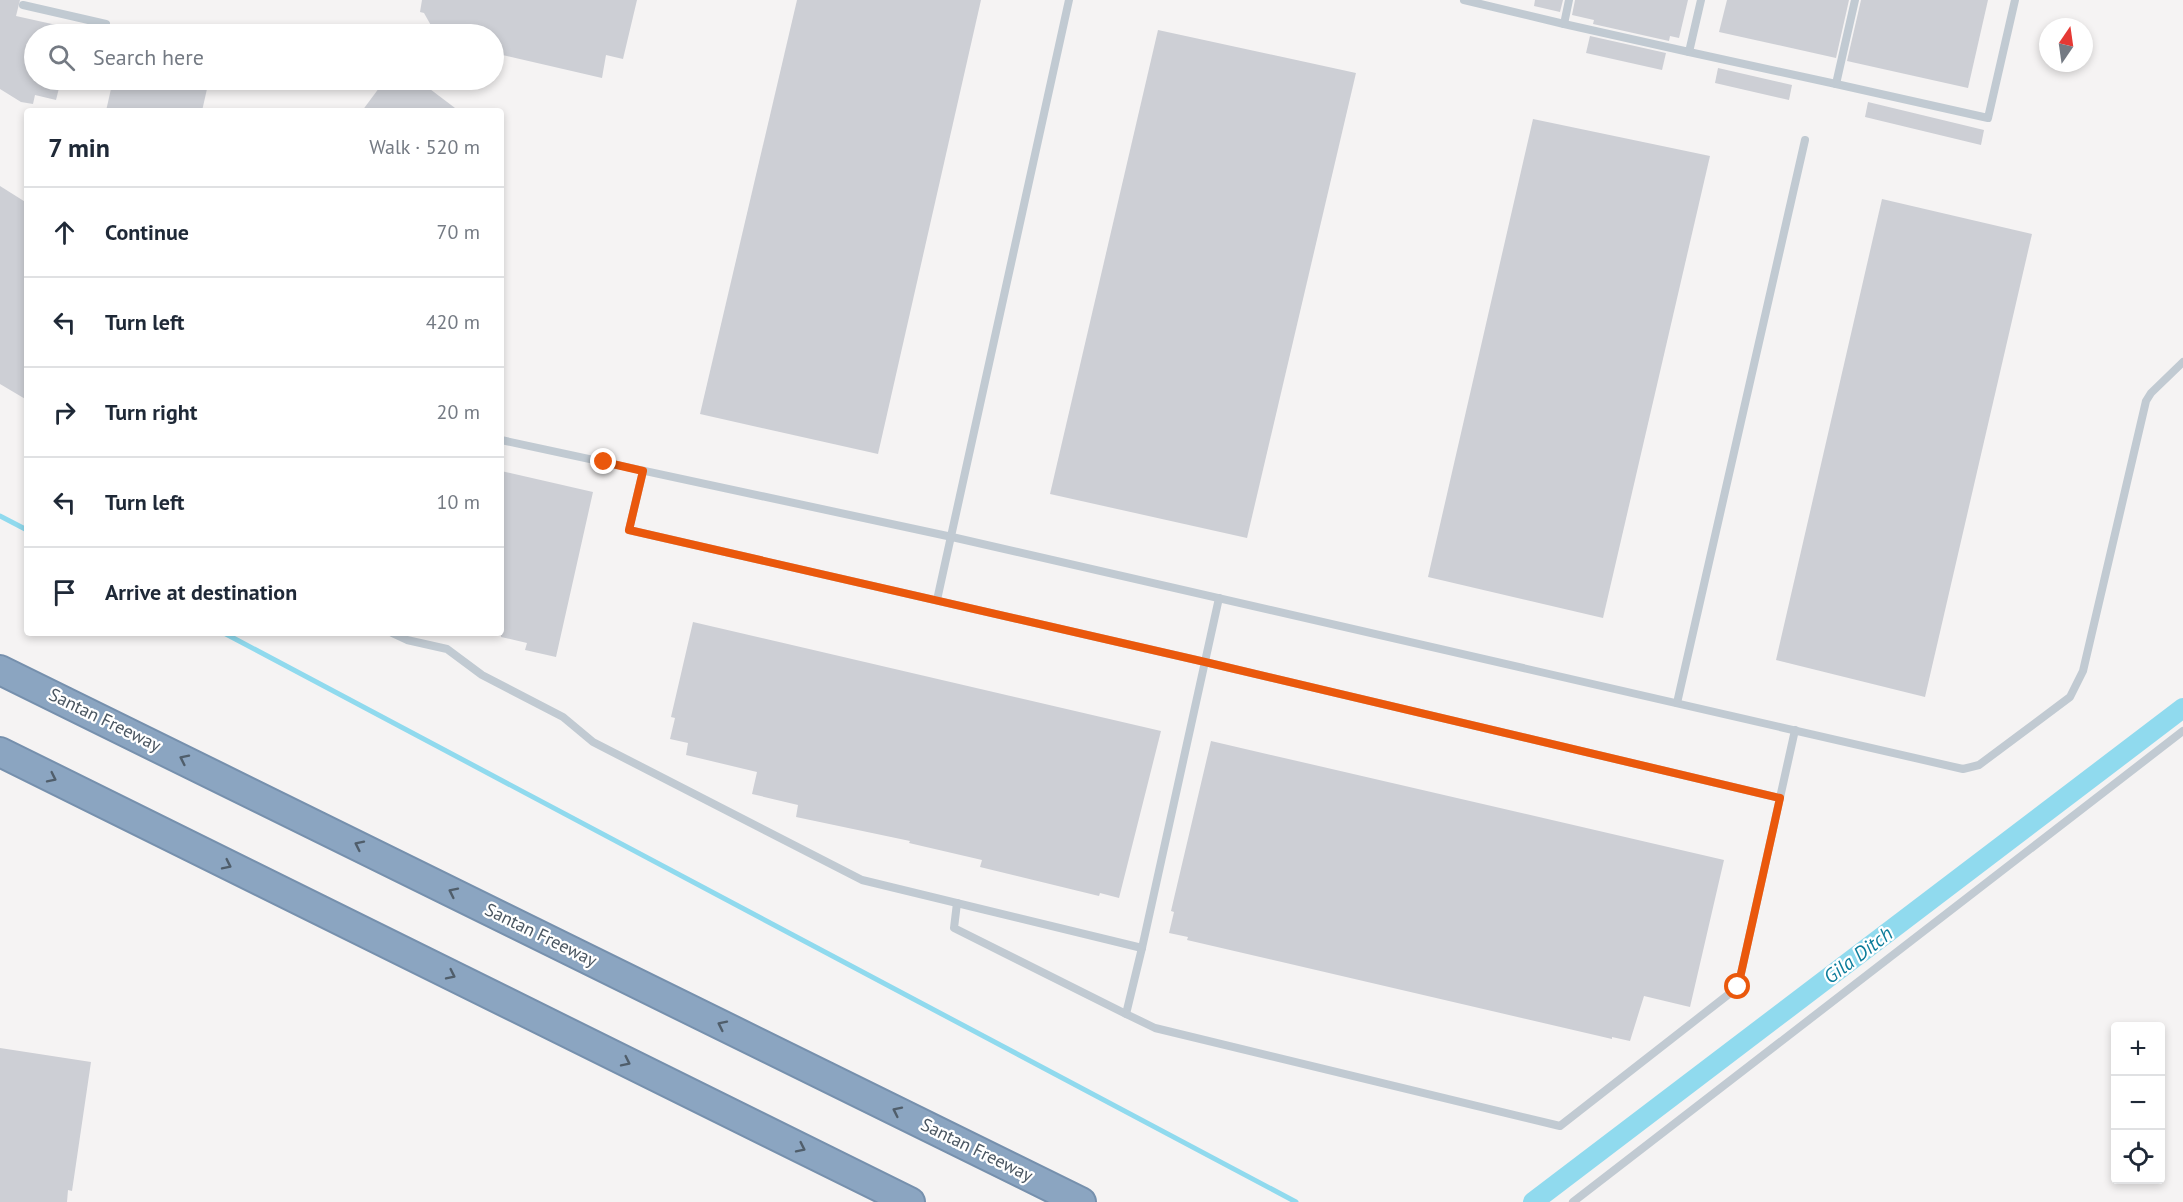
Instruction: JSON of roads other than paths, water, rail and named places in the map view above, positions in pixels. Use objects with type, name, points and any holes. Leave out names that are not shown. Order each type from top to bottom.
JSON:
[{"type":"highway","points":[[0,660],[82,708]]},
{"type":"highway","name":"Santan Freeway","points":[[0,670],[82,708],[1081,1202]]},
{"type":"highway","points":[[0,752],[910,1202]]},
{"type":"lane","points":[[937,600],[1069,0]]},
{"type":"lane","points":[[1464,0],[1988,118],[2015,0]]},
{"type":"lane","points":[[1564,24],[1569,0]]},
{"type":"lane","points":[[1689,52],[1701,0]]},
{"type":"lane","points":[[1836,84],[1855,0]]},
{"type":"lane","points":[[23,5],[106,24]]},
{"type":"lane","points":[[1677,703],[1804,140]]},
{"type":"lane","points":[[504,441],[952,537],[1963,769],[1979,765],[2070,697],[2083,671],[2146,401],[2156,387],[2183,362]]},
{"type":"lane","points":[[643,471],[629,530],[1205,662],[1780,798]]},
{"type":"lane","points":[[1126,1014],[1219,598]]},
{"type":"lane","points":[[398,636],[447,649],[482,675],[563,717],[593,742],[862,880],[1142,948]]},
{"type":"lane","points":[[957,903],[954,928],[1155,1028],[1560,1126],[1738,987],[1795,730]]},
{"type":"lane","points":[[1573,1202],[2183,731]]},
{"type":"waterway","points":[[0,516],[24,528]]},
{"type":"waterway","points":[[230,636],[1296,1202]]},
{"type":"waterway","name":"Gila Ditch","points":[[1533,1202],[2183,708]]}]
